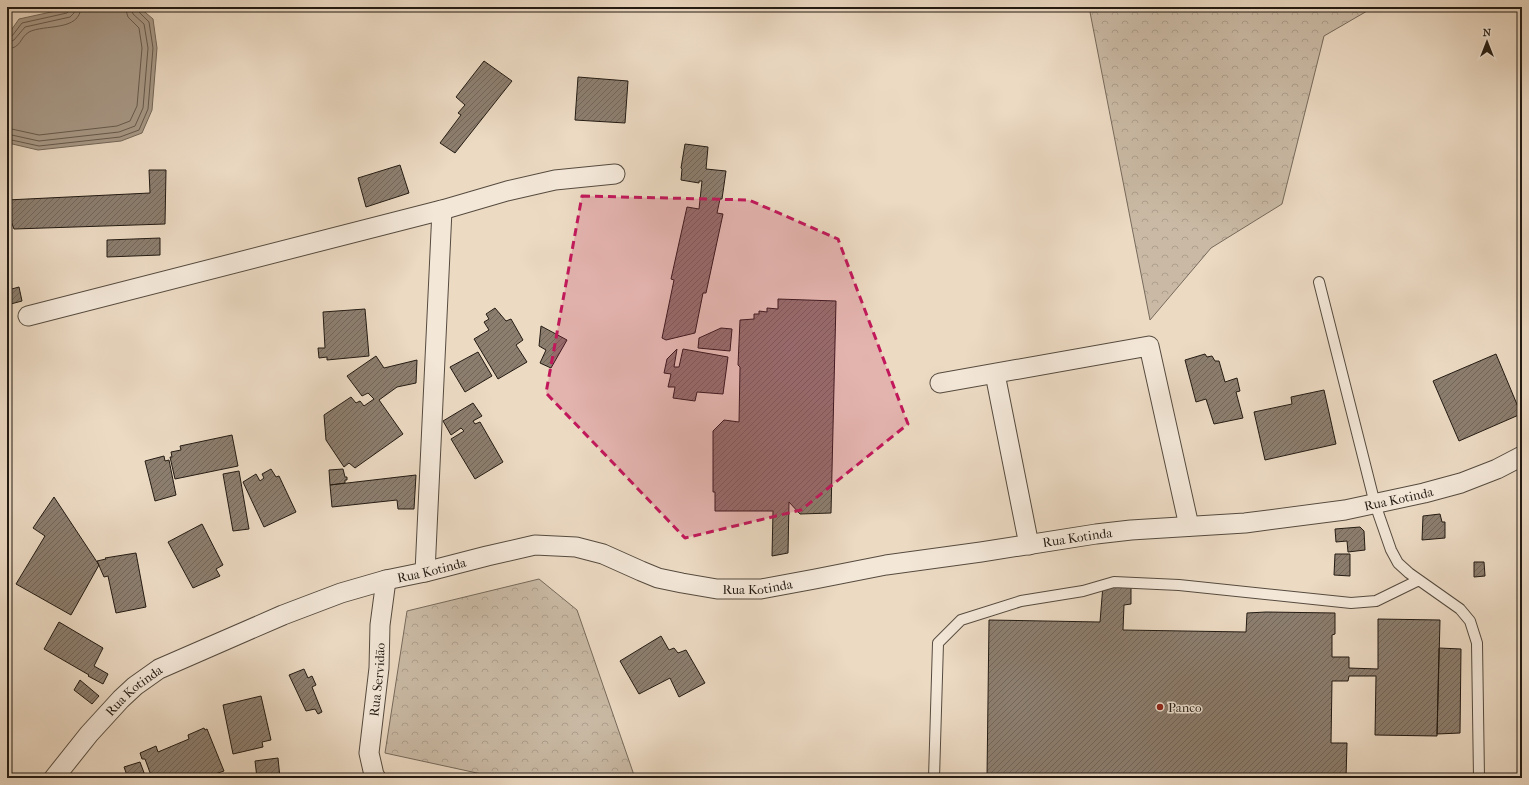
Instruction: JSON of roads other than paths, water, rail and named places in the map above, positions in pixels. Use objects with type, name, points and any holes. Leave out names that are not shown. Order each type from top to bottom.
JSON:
[{"type":"street","points":[[28,316],[442,210],[507,191],[555,180],[615,174]]},
{"type":"street","points":[[425,572],[442,210]]},
{"type":"street","points":[[940,384],[1149,346],[1189,526]]},
{"type":"street","points":[[994,374],[1029,545]]},
{"type":"street","name":"Rua Kotinda","points":[[54,778],[89,734],[121,699],[135,686],[159,669],[283,615],[341,593],[386,580],[535,545],[576,547],[603,554],[641,572],[658,578],[682,583],[717,589],[761,589],[886,564],[1131,530],[1245,523],[1345,510],[1424,493],[1461,482],[1497,469],[1522,456]]},
{"type":"street","name":"Rua Servidão","points":[[376,778],[369,753],[379,668],[380,625],[386,580]]},
{"type":"lane","points":[[1319,282],[1375,504],[1391,550],[1398,563],[1460,609],[1470,621],[1477,643],[1479,778]]},
{"type":"lane","points":[[934,778],[938,643],[961,620],[1021,601],[1083,591],[1114,582],[1180,585],[1351,603],[1376,601],[1419,580]]},
{"type":"water","points":[[74,7],[139,7],[153,19],[157,48],[152,110],[142,133],[121,141],[38,150],[8,143],[7,36],[19,19]]},
{"type":"place","name":"Panco","points":[[1160,707]]}]
